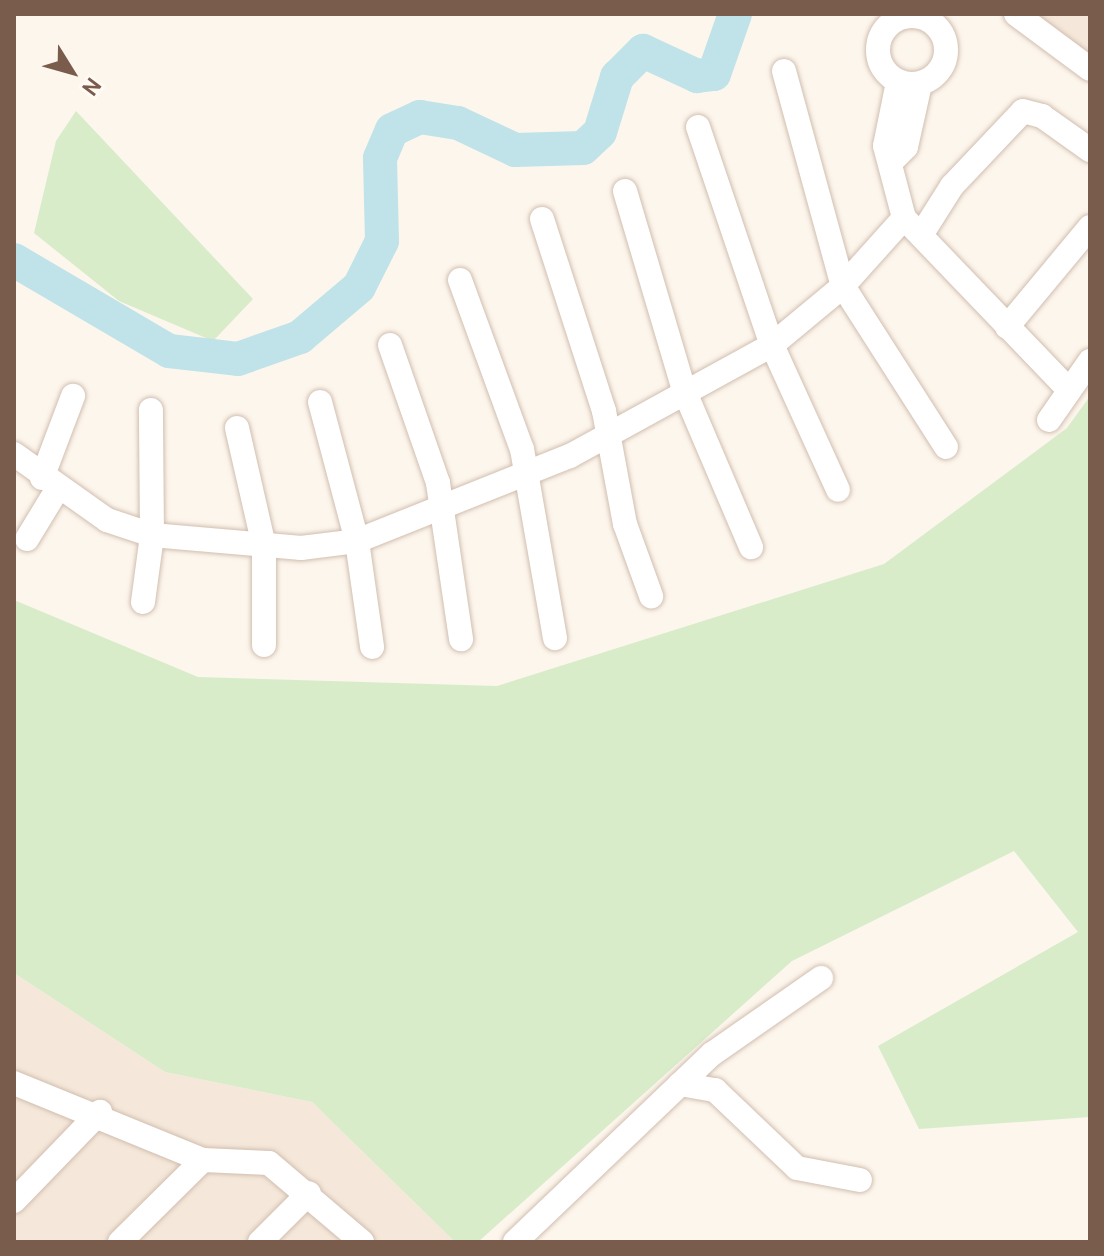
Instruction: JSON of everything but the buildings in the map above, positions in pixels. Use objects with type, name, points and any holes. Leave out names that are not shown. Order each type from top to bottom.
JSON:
[{"type":"street","points":[[1016,14],[1090,69]]},
{"type":"street","points":[[909,83],[878,57],[881,35],[908,16],[931,17],[946,49],[940,71],[909,83],[885,146],[893,160],[912,226],[1069,390]]},
{"type":"street","points":[[784,71],[843,286],[946,447]]},
{"type":"street","points":[[14,454],[50,483],[107,520],[152,535],[264,546],[357,541],[438,514],[525,477],[606,438],[684,390],[772,345],[912,226],[1023,111],[1042,116],[1090,150]]},
{"type":"street","points":[[698,127],[772,345],[838,490]]},
{"type":"street","points":[[625,191],[684,390],[751,547]]},
{"type":"street","points":[[542,219],[604,411],[606,438],[651,596]]},
{"type":"street","points":[[1007,327],[1090,227]]},
{"type":"street","points":[[460,280],[522,449],[555,638]]},
{"type":"street","points":[[390,345],[438,483],[438,514],[461,639]]},
{"type":"street","points":[[1049,420],[1090,361]]},
{"type":"street","points":[[27,539],[50,483],[73,396]]},
{"type":"street","points":[[320,402],[357,541],[372,647]]},
{"type":"street","points":[[143,602],[152,535],[151,410]]},
{"type":"street","points":[[237,428],[264,546],[264,645]]},
{"type":"street","points":[[515,1242],[680,1084],[821,978]]},
{"type":"street","points":[[14,1083],[100,1112],[203,1160],[269,1163],[309,1193],[362,1242]]},
{"type":"street","points":[[680,1084],[715,1090],[797,1168],[860,1180]]},
{"type":"street","points":[[14,1201],[100,1112]]},
{"type":"street","points":[[120,1242],[203,1160]]},
{"type":"street","points":[[260,1242],[309,1193]]},
{"type":"shaded area","points":[[1000,14],[1090,14],[1090,81]]},
{"type":"shaded area","points":[[14,973],[165,1072],[312,1102],[455,1242],[14,1242]]},
{"type":"green space","points":[[76,111],[253,299],[213,341],[119,301],[34,233],[56,141]]},
{"type":"green space","points":[[1090,396],[1090,1117],[919,1129],[878,1046],[1078,932],[1014,851],[792,961],[478,1242],[455,1242],[312,1102],[165,1072],[14,973],[14,600],[198,677],[497,686],[884,564],[1067,428]]},
{"type":"waterway","points":[[14,260],[169,351],[238,359],[300,337],[359,287],[382,241],[380,158],[392,130],[420,117],[458,123],[515,150],[583,148],[600,132],[617,77],[643,51],[697,76],[714,74],[735,14]]}]
